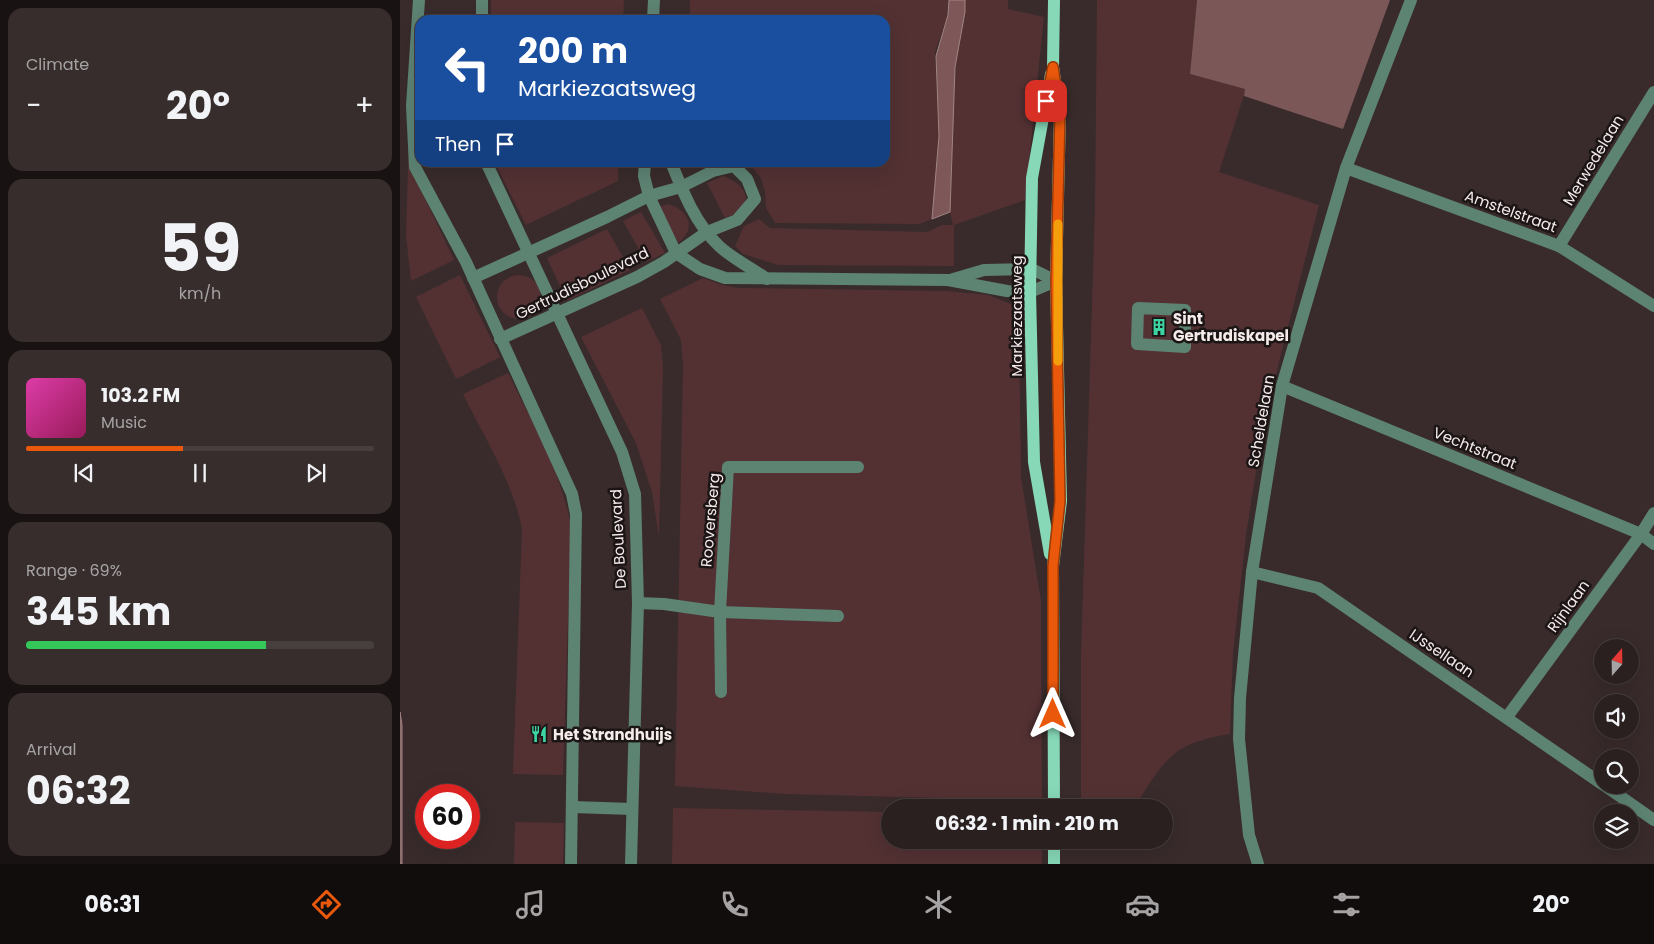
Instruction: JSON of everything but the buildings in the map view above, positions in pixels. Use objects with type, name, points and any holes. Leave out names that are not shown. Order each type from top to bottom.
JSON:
[{"type":"main road","name":"Markiezaatsweg","points":[[1054,0],[1053,67],[1060,114],[1056,281],[1060,501],[1053,566],[1054,799]]},
{"type":"main road","name":"Markiezaatsweg","points":[[1053,67],[1032,178],[1032,268],[1030,292],[1034,462],[1053,566]]},
{"type":"main road","points":[[1054,849],[1054,864]]},
{"type":"street","points":[[417,15],[418,0]]},
{"type":"street","points":[[482,0],[482,15]]},
{"type":"street","points":[[653,15],[654,0]]},
{"type":"street","name":"Scheldelaan","points":[[1258,864],[1249,835],[1239,739],[1240,698],[1252,572],[1282,386],[1346,168],[1411,0]]},
{"type":"street","points":[[415,53],[412,106],[415,167],[466,262],[572,494],[576,514],[571,864]]},
{"type":"street","name":"Merwedelaan","points":[[1559,246],[1654,92]]},
{"type":"street","name":"De Boulevard","points":[[488,167],[622,452],[635,494],[638,603],[631,864]]},
{"type":"street","points":[[645,167],[644,176],[649,196],[676,253],[700,269],[725,278],[948,280],[1006,291],[1030,292],[1056,281]]},
{"type":"street","points":[[673,167],[690,208],[707,232],[720,247],[767,279]]},
{"type":"street","points":[[473,278],[649,196],[681,187],[713,171],[730,167]]},
{"type":"street","points":[[707,232],[736,220],[755,199],[747,179],[735,167]]},
{"type":"street","name":"Amstelstraat","points":[[1346,168],[1559,246],[1654,306]]},
{"type":"street","name":"Gertrudisboulevard","points":[[500,340],[557,316],[637,277],[707,232]]},
{"type":"street","points":[[948,280],[984,270],[1032,268],[1056,281]]},
{"type":"street","points":[[1138,308],[1185,310],[1185,347],[1137,344],[1138,308]]},
{"type":"street","name":"Vechtstraat","points":[[1282,386],[1641,534],[1654,544]]},
{"type":"street","name":"Rooversberg","points":[[721,692],[720,612],[728,468],[858,468]]},
{"type":"street","name":"Rijnlaan","points":[[1507,717],[1641,534],[1654,513]]},
{"type":"street","name":"IJssellaan","points":[[1252,572],[1318,588],[1594,778]]},
{"type":"street","points":[[638,603],[664,604],[720,612],[838,616]]},
{"type":"street","name":"IJssellaan","points":[[1617,794],[1654,820]]},
{"type":"street","points":[[572,807],[632,809]]},
{"type":"shaded area","points":[[491,0],[624,0],[623,15],[491,15]]},
{"type":"shaded area","points":[[690,0],[949,0],[948,15],[935,52],[939,136],[932,219],[920,224],[775,223],[766,208],[765,192],[761,178],[751,167],[890,167],[890,15],[690,15]]},
{"type":"shaded area","points":[[949,0],[965,0],[965,12],[955,67],[950,212],[932,219],[939,136],[936,56],[948,15]]},
{"type":"shaded area","points":[[965,0],[1008,0],[1008,9],[1044,17],[1025,200],[954,225],[954,266],[778,265],[743,254],[735,246],[744,226],[759,219],[770,228],[927,232],[942,225],[953,225],[950,212],[955,67],[965,12]]},
{"type":"shaded area","points":[[1097,0],[1197,0],[1190,74],[1246,89],[1219,172],[1319,205],[1264,421],[1246,535],[1233,653],[1230,734],[1197,742],[1175,754],[1157,772],[1140,799],[1081,799],[1081,656],[1095,209]]},
{"type":"shaded area","points":[[1197,0],[1390,0],[1343,129],[1244,96],[1245,89],[1190,74]]},
{"type":"shaded area","points":[[409,136],[414,175],[454,260],[411,281],[406,235]]},
{"type":"shaded area","points":[[497,167],[618,167],[618,181],[526,225]]},
{"type":"shaded area","points":[[723,176],[734,181],[743,189],[746,199],[740,211],[725,218],[707,183]]},
{"type":"shaded area","points":[[669,204],[682,211],[688,221],[687,232],[678,243],[658,207]]},
{"type":"shaded area","points":[[641,212],[665,253],[646,262],[623,221]]},
{"type":"shaded area","points":[[607,229],[630,270],[567,301],[547,258]]},
{"type":"shaded area","points":[[460,275],[500,357],[456,379],[416,297]]},
{"type":"shaded area","points":[[515,275],[523,275],[535,281],[541,297],[535,313],[523,319],[515,319],[503,313],[497,301],[497,293],[503,281]]},
{"type":"shaded area","points":[[703,278],[722,285],[739,288],[945,291],[988,295],[1011,304],[1018,320],[1019,331],[1021,477],[1041,601],[1042,799],[786,794],[675,786],[683,366],[681,340],[660,299]]},
{"type":"shaded area","points":[[642,308],[661,345],[663,367],[659,537],[652,492],[636,443],[581,337]]},
{"type":"shaded area","points":[[508,373],[553,466],[571,526],[563,775],[513,774],[522,529],[518,511],[505,477],[463,394]]},
{"type":"shaded area","points":[[400,712],[402,725],[402,864],[400,864]]},
{"type":"shaded area","points":[[673,808],[881,812],[881,849],[1042,849],[1042,864],[672,864]]},
{"type":"shaded area","points":[[515,822],[564,823],[563,864],[514,864]]},
{"type":"slow traffic","points":[[1058,224],[1056,281],[1058,361]]},
{"type":"place","name":"Sint Gertrudiskapel","points":[[1159,327]]},
{"type":"place","name":"Het Strandhuijs","points":[[539,734]]},
{"type":"route","points":[[1046,101],[1053,67],[1060,114],[1056,281],[1060,501],[1053,566],[1053,714]]}]
